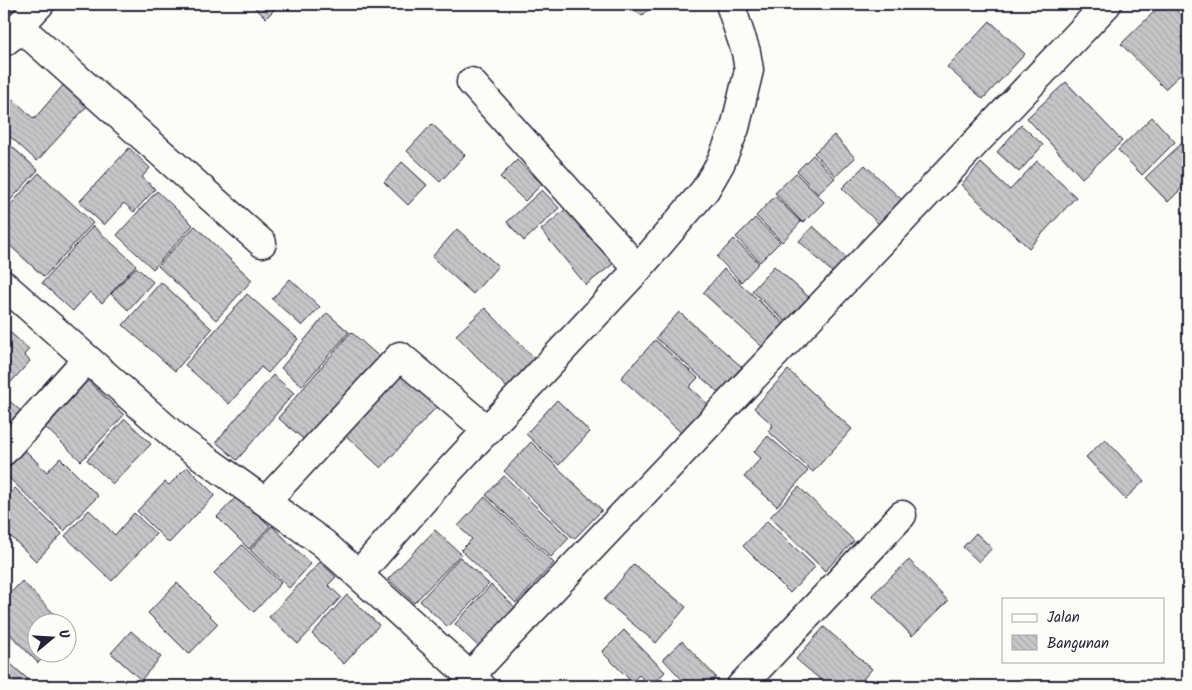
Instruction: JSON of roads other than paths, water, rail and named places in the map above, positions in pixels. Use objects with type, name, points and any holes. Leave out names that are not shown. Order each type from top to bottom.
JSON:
[{"type":"street","points":[[7,38],[40,4]]},
{"type":"street","points":[[358,574],[446,474],[638,269],[705,190],[720,164],[735,128],[749,70],[746,52],[730,4]]},
{"type":"street","points":[[4,285],[86,360],[179,440],[308,530],[476,681],[1107,4]]},
{"type":"street","points":[[7,38],[21,32],[28,34],[262,243]]},
{"type":"street","points":[[471,82],[638,269]]},
{"type":"street","points":[[266,501],[400,356],[488,430]]},
{"type":"street","points":[[4,450],[86,360]]},
{"type":"street","points":[[741,686],[902,515]]}]
